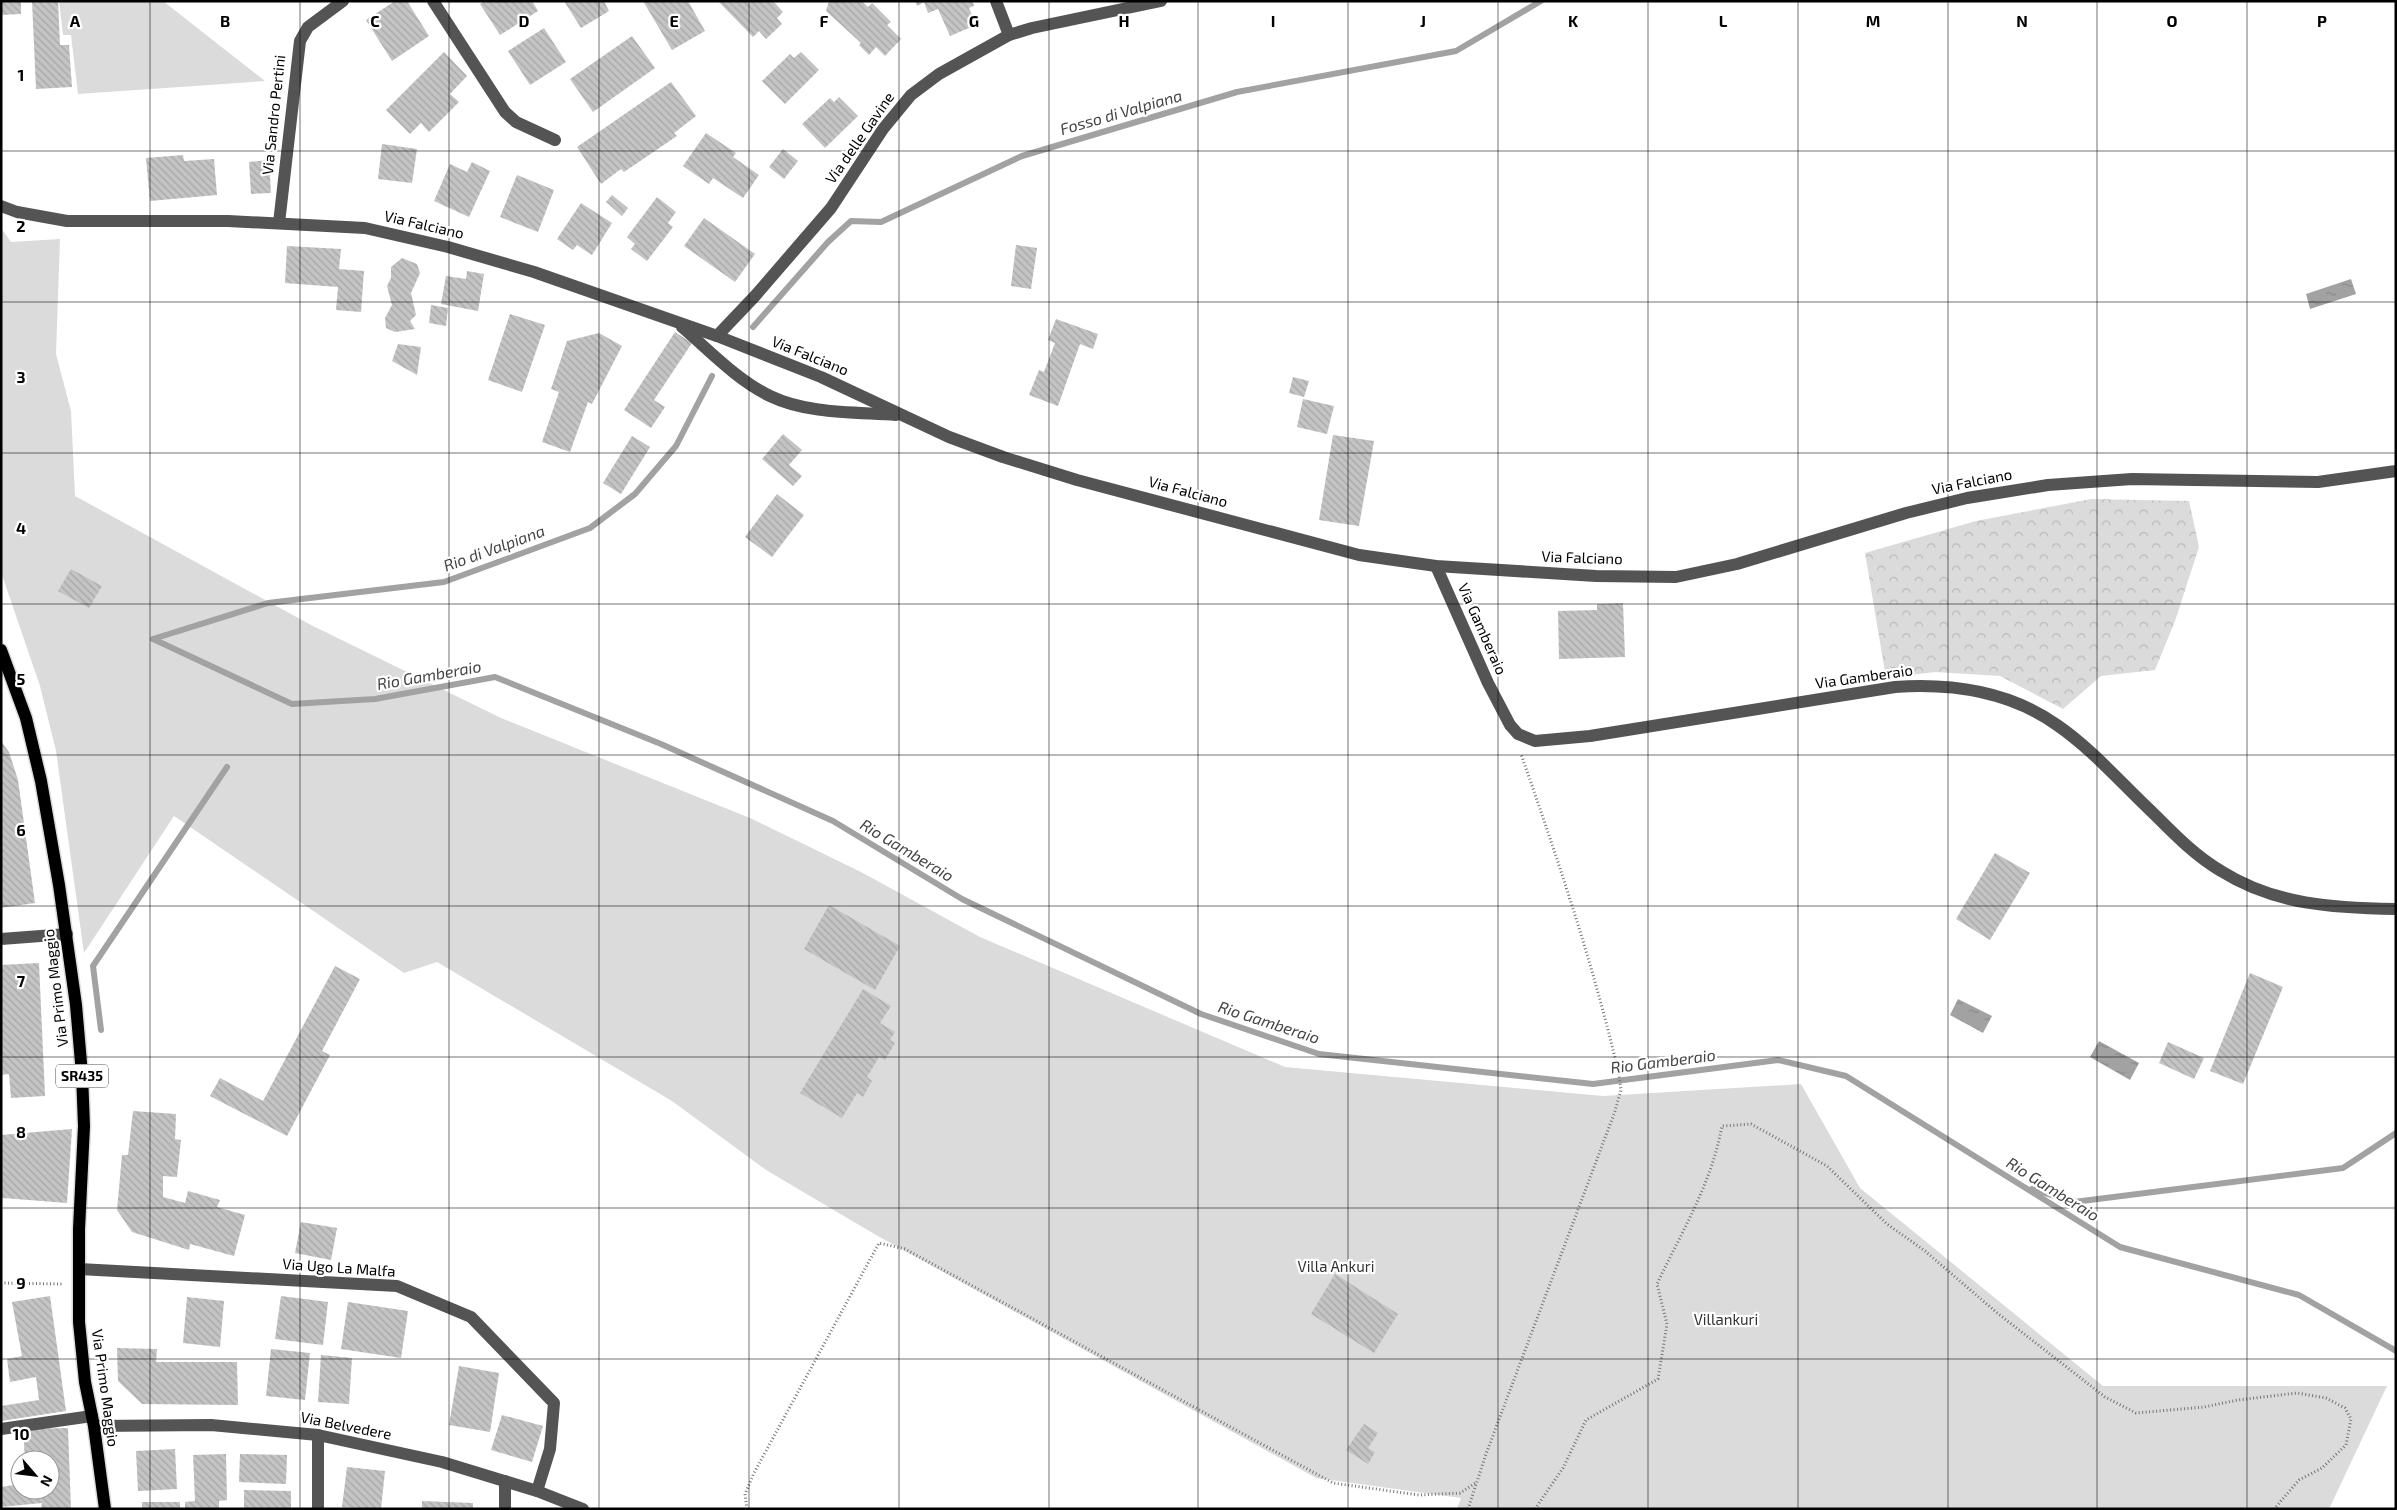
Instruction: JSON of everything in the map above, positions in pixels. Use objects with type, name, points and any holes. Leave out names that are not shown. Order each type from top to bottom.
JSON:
[{"type":"main road","name":"Via Primo Maggio","points":[[1,650],[26,718],[33,746],[48,820],[67,934],[82,1074],[84,1126],[79,1269],[82,1353],[106,1509]]},
{"type":"street","name":"Via Sandro Pertini","points":[[279,223],[300,41],[308,28],[343,1]]},
{"type":"street","points":[[433,1],[505,112],[516,122],[555,140]]},
{"type":"street","points":[[996,1],[1009,35]]},
{"type":"street","name":"Via delle Gavine","points":[[717,336],[755,296],[832,208],[883,129],[911,94],[939,74],[1009,35],[1032,28],[1161,1]]},
{"type":"street","name":"Via Falciano","points":[[1,206],[36,216],[67,221],[228,221],[365,228],[448,247],[534,272],[717,336],[821,377],[903,416],[1003,458],[1077,480],[1359,555],[1436,566],[1596,576],[1676,577],[1737,564],[1906,513],[1958,500],[2048,484],[2132,479],[2318,482],[2396,471]]},
{"type":"street","points":[[677,323],[749,384],[772,398],[818,408],[903,416]]},
{"type":"street","name":"Via Gamberaio","points":[[1436,566],[1488,683],[1510,725],[1524,738],[1535,741],[1590,736],[1895,687],[1924,685],[1972,690],[2015,702],[2057,725],[2079,742],[2176,836],[2220,871],[2243,884],[2283,898],[2316,905],[2396,909]]},
{"type":"street","points":[[1,939],[67,934]]},
{"type":"street","name":"Via Ugo La Malfa","points":[[79,1269],[397,1286],[471,1317],[554,1403],[550,1448],[538,1491]]},
{"type":"street","name":"Via Belvedere","points":[[1,1429],[93,1421],[211,1425],[318,1435],[442,1462],[538,1491],[583,1509]]},
{"type":"street","points":[[318,1435],[318,1509]]},
{"type":"street","points":[[505,1480],[505,1509]]},
{"type":"path","points":[[1468,1509],[1614,1114],[1621,1090],[1620,1075],[1594,975],[1556,853],[1520,752]]},
{"type":"path","points":[[1535,1509],[1563,1468],[1586,1420],[1658,1379],[1667,1324],[1657,1284],[1698,1205],[1717,1155],[1722,1126],[1751,1124],[1827,1166],[1887,1224],[1925,1251],[1996,1312],[2105,1397],[2136,1413],[2204,1408],[2238,1400],[2297,1393],[2326,1398],[2345,1408],[2351,1418],[2346,1445],[2322,1468],[2299,1480],[2274,1509]]},
{"type":"path","points":[[747,1509],[746,1494],[754,1473],[879,1243],[906,1249],[1333,1483],[1419,1495],[1460,1493],[1477,1482]]},
{"type":"path","points":[[1,1283],[79,1283]]},
{"type":"green space","points":[[59,1],[163,1],[265,81],[78,94],[71,35],[63,35]]},
{"type":"green space","name":"Villa Ankuri","points":[[1,228],[11,242],[60,239],[56,354],[71,411],[75,496],[311,625],[501,718],[750,818],[861,872],[980,937],[1285,1067],[1603,1096],[1801,1084],[1860,1188],[2103,1386],[2387,1386],[2329,1509],[1457,1509],[1461,1498],[1316,1478],[876,1235],[766,1170],[672,1101],[437,962],[404,973],[174,816],[84,953],[56,751],[40,686],[1,572]]},
{"type":"green space","points":[[2091,499],[2189,501],[2199,547],[2175,621],[2155,670],[2101,676],[2063,709],[2000,676],[1935,672],[1886,678],[1865,553],[1976,521]]},
{"type":"water","points":[[2351,279],[2356,294],[2310,309],[2306,294]]},
{"type":"water","points":[[1958,999],[1992,1016],[1983,1033],[1950,1015]]},
{"type":"water","points":[[2099,1041],[2139,1063],[2130,1080],[2090,1057]]},
{"type":"building","points":[[1,1],[21,1],[21,14],[1,15]]},
{"type":"building","points":[[32,1],[58,1],[60,45],[69,45],[72,87],[36,89]]},
{"type":"building","points":[[395,1],[407,1],[429,36],[392,61],[366,20]]},
{"type":"building","points":[[484,1],[532,1],[538,11],[500,35],[480,4]]},
{"type":"building","points":[[564,1],[604,1],[609,11],[581,28]]},
{"type":"building","points":[[643,1],[688,1],[705,31],[672,50]]},
{"type":"building","points":[[718,1],[773,1],[783,12],[777,18],[782,24],[766,39],[759,31],[753,37]]},
{"type":"building","points":[[829,1],[862,1],[868,7],[872,3],[891,22],[887,25],[901,39],[885,56],[876,47],[869,55],[859,45],[861,43],[826,11]]},
{"type":"building","points":[[915,1],[973,1],[974,6],[969,8],[976,25],[950,36],[938,9],[928,13],[924,2],[917,6]]},
{"type":"building","points":[[544,28],[566,62],[530,85],[508,51]]},
{"type":"building","points":[[632,36],[655,68],[593,112],[570,79]]},
{"type":"building","points":[[444,52],[467,76],[450,94],[459,102],[429,132],[421,123],[410,134],[386,110]]},
{"type":"building","points":[[801,52],[819,70],[785,104],[762,81],[790,54],[794,58]]},
{"type":"building","points":[[671,82],[696,116],[674,133],[677,136],[624,172],[621,169],[601,184],[577,147]]},
{"type":"building","points":[[839,97],[858,116],[825,148],[802,124],[830,98],[834,102]]},
{"type":"building","points":[[706,133],[736,153],[733,157],[759,175],[743,198],[713,178],[709,184],[683,166]]},
{"type":"building","points":[[382,144],[417,149],[412,183],[378,179]]},
{"type":"building","points":[[783,149],[798,161],[784,179],[769,167]]},
{"type":"building","points":[[183,155],[184,161],[214,159],[217,195],[150,201],[146,158]]},
{"type":"building","points":[[269,160],[271,193],[251,194],[249,162]]},
{"type":"building","points":[[472,162],[490,171],[469,217],[434,201],[450,164],[467,172]]},
{"type":"building","points":[[517,175],[554,190],[538,232],[500,217]]},
{"type":"building","points":[[612,195],[628,208],[622,216],[606,202]]},
{"type":"building","points":[[657,197],[676,212],[668,223],[673,227],[647,261],[631,249],[635,244],[627,237]]},
{"type":"building","points":[[581,203],[612,223],[592,255],[577,245],[573,250],[557,239]]},
{"type":"building","points":[[704,218],[755,254],[735,282],[684,246]]},
{"type":"building","points":[[1016,245],[1037,248],[1031,289],[1011,286]]},
{"type":"building","points":[[287,246],[341,249],[339,269],[364,271],[361,312],[336,310],[338,287],[285,283]]},
{"type":"building","points":[[402,258],[417,264],[420,273],[411,293],[416,315],[410,321],[415,329],[395,332],[386,328],[385,318],[392,305],[387,286],[391,278],[391,267]]},
{"type":"building","points":[[467,271],[484,274],[478,311],[441,304],[446,276],[466,279]]},
{"type":"building","points":[[431,305],[448,308],[446,326],[429,323]]},
{"type":"building","points":[[510,314],[545,325],[522,392],[488,380]]},
{"type":"building","points":[[1056,319],[1098,334],[1093,349],[1080,344],[1058,406],[1029,395],[1039,370],[1044,372],[1055,343],[1048,340]]},
{"type":"building","points":[[675,332],[692,343],[654,400],[665,407],[651,428],[624,410]]},
{"type":"building","points":[[599,333],[622,346],[592,404],[588,402],[570,452],[542,442],[559,392],[551,389],[567,341]]},
{"type":"building","points":[[398,344],[421,347],[417,375],[392,361]]},
{"type":"building","points":[[1293,377],[1309,381],[1304,397],[1289,393]]},
{"type":"building","points":[[1303,399],[1334,406],[1327,434],[1297,427]]},
{"type":"building","points":[[783,434],[802,450],[789,465],[802,476],[793,486],[762,459]]},
{"type":"building","points":[[1333,435],[1374,441],[1359,526],[1319,520]]},
{"type":"building","points":[[632,436],[650,447],[621,494],[603,483]]},
{"type":"building","points":[[777,494],[804,515],[772,557],[745,537]]},
{"type":"building","points":[[71,569],[102,586],[89,608],[58,591]]},
{"type":"building","points":[[1623,603],[1625,657],[1559,659],[1558,611],[1597,610],[1597,604]]},
{"type":"building","points":[[1,741],[9,752],[18,780],[35,903],[1,908]]},
{"type":"building","points":[[1995,853],[2030,873],[1990,940],[1956,919]]},
{"type":"building","points":[[829,905],[900,946],[875,990],[804,949]]},
{"type":"building","points":[[39,963],[45,1096],[11,1098],[9,1074],[1,1075],[1,965]]},
{"type":"building","points":[[335,966],[360,979],[322,1051],[330,1055],[287,1136],[210,1096],[220,1078],[263,1101]]},
{"type":"building","points":[[2250,973],[2283,987],[2243,1084],[2210,1071]]},
{"type":"building","points":[[863,989],[891,1006],[880,1023],[895,1032],[890,1040],[895,1043],[885,1060],[879,1057],[867,1077],[872,1081],[863,1097],[857,1093],[842,1118],[800,1093]]},
{"type":"building","points":[[2168,1042],[2204,1058],[2194,1079],[2159,1063]]},
{"type":"building","points":[[133,1111],[176,1114],[175,1139],[181,1140],[177,1177],[163,1176],[163,1197],[185,1203],[188,1191],[220,1200],[217,1207],[245,1215],[234,1256],[190,1244],[189,1250],[132,1232],[117,1210],[122,1155],[128,1155]]},
{"type":"building","points":[[72,1129],[67,1203],[3,1198],[1,1203],[1,1135]]},
{"type":"building","points":[[301,1222],[337,1228],[331,1260],[295,1253]]},
{"type":"building","points":[[1335,1274],[1398,1314],[1374,1353],[1311,1314]]},
{"type":"building","points":[[50,1296],[66,1411],[1,1421],[1,1406],[39,1400],[36,1377],[10,1382],[7,1359],[22,1356],[12,1302]]},
{"type":"building","points":[[281,1296],[328,1302],[323,1345],[275,1339]]},
{"type":"building","points":[[187,1297],[224,1301],[220,1347],[183,1343]]},
{"type":"building","points":[[348,1302],[408,1311],[401,1358],[341,1349]]},
{"type":"building","points":[[117,1348],[157,1349],[156,1362],[237,1362],[238,1405],[142,1404],[118,1381]]},
{"type":"building","points":[[271,1349],[310,1353],[305,1400],[266,1396]]},
{"type":"building","points":[[321,1355],[352,1358],[349,1404],[318,1402]]},
{"type":"building","points":[[459,1366],[499,1373],[490,1432],[449,1425]]},
{"type":"building","points":[[502,1415],[543,1426],[532,1462],[491,1450]]},
{"type":"building","points":[[1364,1424],[1378,1433],[1368,1448],[1375,1452],[1368,1464],[1346,1450]]},
{"type":"building","points":[[68,1428],[71,1509],[41,1509],[42,1503],[1,1507],[1,1487],[10,1486],[10,1500],[60,1500],[60,1450],[24,1450],[23,1429]]},
{"type":"building","points":[[175,1449],[177,1489],[138,1491],[136,1451]]},
{"type":"building","points":[[226,1454],[227,1500],[219,1501],[219,1509],[185,1509],[185,1502],[195,1501],[193,1455]]},
{"type":"building","points":[[240,1454],[287,1455],[286,1484],[239,1482]]},
{"type":"building","points":[[347,1467],[385,1471],[381,1509],[342,1507]]},
{"type":"building","points":[[244,1490],[291,1491],[291,1509],[244,1509]]},
{"type":"building","points":[[422,1501],[473,1503],[473,1509],[422,1509]]},
{"type":"building","points":[[142,1502],[180,1502],[180,1509],[142,1509]]},
{"type":"waterway","name":"Fosso di Valpiana","points":[[753,327],[828,242],[851,221],[881,222],[1022,156],[1237,92],[1456,51],[1541,1]]},
{"type":"waterway","name":"Rio di Valpiana","points":[[153,639],[268,603],[444,582],[590,528],[635,494],[676,446],[712,376]]},
{"type":"waterway","name":"Rio Gamberaio","points":[[153,639],[292,704],[375,699],[495,677],[661,744],[833,821],[962,899],[1201,1014],[1319,1054],[1593,1084],[1778,1060],[1846,1076],[2120,1247],[2299,1295],[2396,1351]]},
{"type":"waterway","points":[[101,1030],[93,966],[227,767]]},
{"type":"waterway","points":[[2032,1189],[2074,1202],[2343,1168],[2396,1133]]},
{"type":"park label","name":"Villankuri","points":[[1726,1320]]}]
